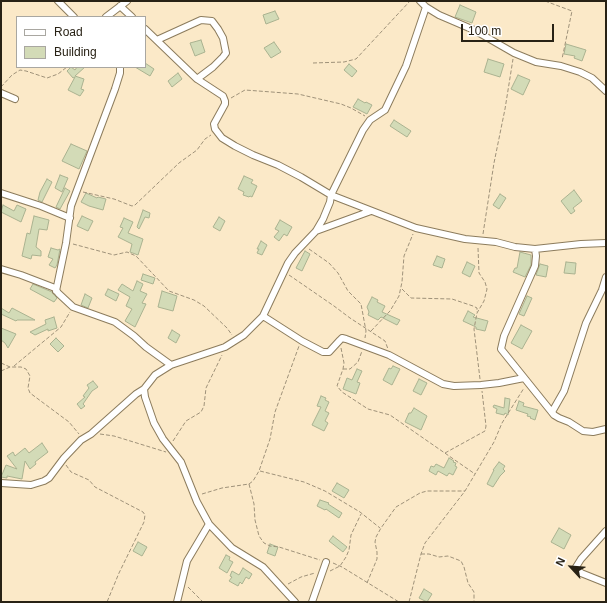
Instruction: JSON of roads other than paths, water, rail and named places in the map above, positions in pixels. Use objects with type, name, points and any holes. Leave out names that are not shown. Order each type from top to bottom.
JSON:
[{"type":"street","points":[[58,1],[73,16]]},
{"type":"street","points":[[107,16],[127,1]]},
{"type":"street","points":[[420,1],[426,7],[439,15],[474,30],[514,53],[536,62],[561,66],[580,72],[592,78],[606,91]]},
{"type":"street","points":[[120,6],[131,16]]},
{"type":"street","points":[[1,482],[22,485],[38,484],[49,478],[64,458],[81,440],[91,434],[136,394],[144,389],[155,375],[171,365],[224,347],[244,334],[263,316],[291,258],[316,231],[327,210],[331,195],[363,130],[370,120],[385,110],[400,81],[426,7]]},
{"type":"street","points":[[157,40],[201,20],[212,21],[223,38],[226,53],[213,67],[197,79]]},
{"type":"street","points":[[146,29],[197,79],[223,96],[225,104],[214,124],[217,132],[234,146],[301,177],[331,195],[428,232],[535,249],[606,243]]},
{"type":"street","points":[[56,291],[66,243],[71,206],[116,89],[120,68]]},
{"type":"street","points":[[1,93],[15,99]]},
{"type":"street","points":[[1,193],[41,206],[70,218]]},
{"type":"street","points":[[316,231],[371,211]]},
{"type":"street","points":[[535,249],[536,259],[534,266],[501,345],[501,349],[552,412],[559,418],[569,422],[583,432],[593,432],[606,429]]},
{"type":"street","points":[[1,269],[55,288],[56,291],[73,307],[115,322],[171,365]]},
{"type":"street","points":[[552,412],[564,391],[586,323],[602,290],[606,277]]},
{"type":"street","points":[[263,316],[302,341],[324,352],[329,352],[342,338],[346,339],[390,355],[443,384],[454,386],[481,385],[526,380]]},
{"type":"street","points":[[144,389],[145,397],[154,423],[163,440],[176,455],[185,470],[209,524],[232,548],[263,567],[295,602]]},
{"type":"street","points":[[177,602],[190,554],[209,524]]},
{"type":"street","points":[[606,531],[581,559],[576,567],[581,573],[606,583]]},
{"type":"street","points":[[312,602],[316,595],[321,573],[326,562]]}]
